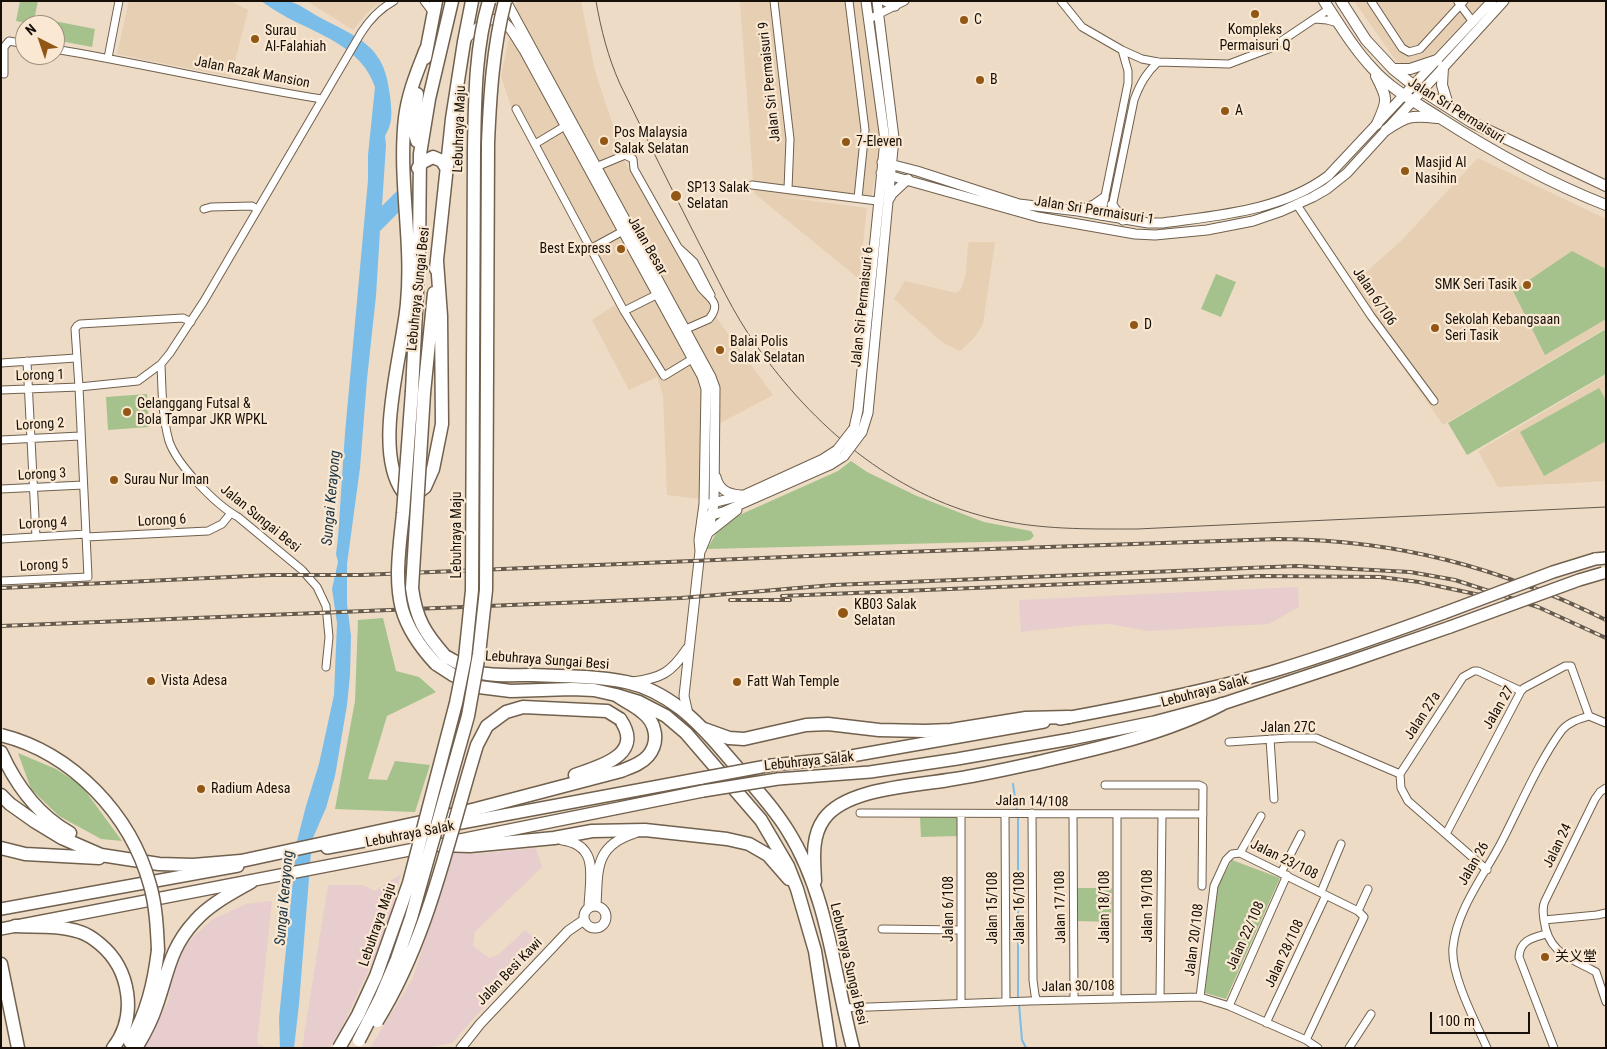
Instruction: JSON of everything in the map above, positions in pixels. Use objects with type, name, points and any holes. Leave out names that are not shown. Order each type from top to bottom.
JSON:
[{"type":"highway","name":"Lebuhraya Sungai Besi","points":[[452,1],[429,99],[418,168],[418,392],[412,588],[414,604],[421,624],[445,656],[485,674],[571,682],[640,702],[666,716],[686,733],[761,820],[788,866],[816,951],[830,1048]]},
{"type":"highway","name":"Lebuhraya Sungai Besi","points":[[418,392],[437,261],[452,119],[472,1]]},
{"type":"highway","name":"Lebuhraya Maju","points":[[339,1048],[358,1015],[376,976],[406,892],[446,746],[465,658],[472,590],[474,120],[479,53],[490,1]]},
{"type":"highway","name":"Lebuhraya Maju","points":[[357,1044],[380,1000],[411,918],[468,716],[479,654],[486,590],[488,143],[491,82],[498,27],[506,1]]},
{"type":"highway","points":[[420,154],[414,130],[416,101],[435,7]]},
{"type":"highway","points":[[426,49],[411,88],[405,116],[402,152],[409,261],[408,301],[392,400],[390,427],[393,472],[403,492],[414,495],[420,492],[428,483],[437,456],[442,424],[441,316],[437,261]]},
{"type":"highway","points":[[418,168],[423,162],[433,157],[442,161],[447,169]]},
{"type":"highway","name":"Lebuhraya Salak","points":[[1,909],[772,765],[840,758],[1069,717],[1216,687],[1344,649],[1553,572],[1600,558]]},
{"type":"highway","name":"Lebuhraya Salak","points":[[1,929],[251,882],[703,791],[778,779],[870,772],[957,759],[1154,722],[1222,704],[1342,665],[1579,580],[1604,573]]},
{"type":"highway","name":"Lebuhraya Sungai Besi","points":[[571,682],[598,677],[652,690],[673,702],[702,728],[772,809],[792,838],[815,889],[830,946],[852,1048]]},
{"type":"highway","points":[[195,874],[241,860],[476,809],[621,771],[635,765],[648,756],[654,745],[656,732],[652,722],[643,712],[616,695]]},
{"type":"highway","points":[[815,889],[815,836],[824,818],[840,805],[856,797],[887,788],[948,780],[1097,748],[1204,714],[1222,704]]},
{"type":"highway","points":[[357,1044],[376,1023],[391,998],[415,947],[434,891],[477,745],[487,726],[506,712],[523,707],[607,711],[620,719],[627,733],[627,741],[621,754],[614,760],[543,790]]},
{"type":"highway","points":[[702,728],[729,738],[744,739],[806,725],[828,724],[879,730],[925,731],[951,730],[1026,718],[1069,717]]},
{"type":"highway","points":[[1,735],[38,749],[74,770],[89,783],[118,818],[130,836],[142,862],[151,886],[158,950],[151,995],[136,1033],[127,1048]]},
{"type":"highway","points":[[1,752],[17,781],[45,816],[82,840],[122,858]]},
{"type":"highway","points":[[6,800],[34,821],[62,838],[101,855],[159,864],[193,865],[241,860]]},
{"type":"highway","points":[[417,823],[458,824]]},
{"type":"highway","points":[[439,845],[470,846],[554,838],[592,831],[645,830],[727,840],[748,844],[768,855],[797,889]]},
{"type":"highway","points":[[1,848],[25,854],[122,858]]},
{"type":"highway","points":[[136,1048],[146,1032],[157,1006],[170,960],[182,936],[195,920],[209,908],[251,882]]},
{"type":"highway","points":[[15,926],[66,928],[82,932],[105,948],[115,960],[128,989],[128,1006],[124,1026],[118,1042],[113,1048]]},
{"type":"highway","points":[[1,964],[18,1048]]},
{"type":"main road","name":"Jalan Sri Permaisuri","points":[[1342,1],[1366,40],[1393,69],[1417,88],[1470,122],[1606,186]]},
{"type":"main road","name":"Jalan Sri Permaisuri","points":[[1329,4],[1338,23],[1373,70],[1408,98],[1479,144],[1510,161],[1575,193],[1606,205]]},
{"type":"main road","points":[[1393,69],[1417,68],[1440,64],[1442,91],[1449,109]]},
{"type":"main road","points":[[1373,70],[1385,92],[1386,99],[1377,124]]},
{"type":"main road","points":[[1386,130],[1404,118],[1418,116],[1441,119]]},
{"type":"street","points":[[108,58],[119,1]]},
{"type":"street","name":"Jalan Razak Mansion","points":[[65,51],[322,99],[360,33],[376,13],[394,1]]},
{"type":"street","points":[[424,1],[435,7]]},
{"type":"street","name":"Jalan Besar","points":[[506,1],[564,126],[702,376],[706,389],[704,504],[708,516],[708,533],[700,551]]},
{"type":"street","name":"Jalan Sri Permaisuri 9","points":[[774,1],[790,140],[788,189]]},
{"type":"street","points":[[849,1],[865,130],[858,198]]},
{"type":"street","points":[[866,1],[869,19],[905,1]]},
{"type":"street","name":"Jalan Sri Permaisuri 6","points":[[840,453],[854,428],[858,410],[878,201],[888,171],[894,138],[877,1]]},
{"type":"street","points":[[885,1],[895,6]]},
{"type":"street","points":[[1061,1],[1082,27],[1142,59],[1158,62],[1229,64],[1271,48],[1315,19],[1329,4]]},
{"type":"street","points":[[1371,1],[1402,48],[1410,52],[1416,52],[1420,49],[1461,3],[1473,22]]},
{"type":"street","points":[[1440,64],[1492,1]]},
{"type":"street","points":[[1408,98],[1504,1]]},
{"type":"street","name":"Jalan Sri Permaisuri 1","points":[[869,19],[884,140],[882,162],[888,171],[908,179],[1038,217],[1135,234],[1183,233],[1253,220],[1297,205],[1327,189],[1347,173],[1386,130],[1408,98]]},
{"type":"street","points":[[1315,19],[1338,23]]},
{"type":"street","name":"Jalan Besar","points":[[464,42],[478,26],[493,20],[501,20],[507,24],[543,78],[596,167],[686,329],[715,388],[714,504],[699,540],[700,551],[684,696],[688,714]]},
{"type":"street","points":[[4,74],[4,47],[9,42],[15,43]]},
{"type":"street","points":[[1115,230],[1108,226],[1105,218],[1104,198],[1128,83],[1128,71],[1122,50]]},
{"type":"street","points":[[1090,225],[1105,218],[1112,205],[1134,100],[1140,84],[1148,71],[1158,62]]},
{"type":"street","name":"Jalan Sri Permaisuri 1","points":[[888,171],[917,171],[1019,204],[1078,211],[1105,218],[1148,223],[1182,220],[1253,209],[1277,202],[1310,188],[1339,166],[1377,124],[1408,98]]},
{"type":"street","points":[[79,387],[138,380],[161,364],[191,322],[322,99]]},
{"type":"street","points":[[516,109],[624,311],[664,376],[692,359]]},
{"type":"street","points":[[535,144],[564,126]]},
{"type":"street","points":[[894,138],[901,159],[917,171]]},
{"type":"street","points":[[596,167],[625,155],[633,159],[634,169],[701,288],[711,297],[714,309],[709,320],[686,329]]},
{"type":"street","points":[[1339,166],[1344,166],[1347,173]]},
{"type":"street","name":"Jalan Sri Permaisuri 6","points":[[708,516],[823,459],[840,453],[862,432],[868,413],[887,202],[888,171]]},
{"type":"street","points":[[887,202],[892,194],[908,179]]},
{"type":"street","points":[[752,185],[878,201]]},
{"type":"street","points":[[1078,211],[1094,205],[1104,198]]},
{"type":"street","points":[[1112,205],[1124,220]]},
{"type":"street","name":"Jalan 6/106","points":[[1297,205],[1371,316],[1434,401]]},
{"type":"street","points":[[204,210],[252,206],[257,209]]},
{"type":"street","points":[[1182,220],[1183,233]]},
{"type":"street","points":[[590,249],[622,231]]},
{"type":"street","points":[[624,311],[658,294]]},
{"type":"street","points":[[86,536],[75,329],[80,324],[183,318],[191,322]]},
{"type":"street","points":[[1,363],[76,358]]},
{"type":"street","points":[[27,361],[36,537]]},
{"type":"street","name":"Jalan Sungai Besi","points":[[161,364],[161,393],[170,442],[189,474],[204,490],[231,513],[302,570],[317,587],[326,606],[329,637],[326,667]]},
{"type":"street","name":"Lorong 1","points":[[1,390],[79,387]]},
{"type":"street","name":"Lorong 2","points":[[1,440],[80,436]]},
{"type":"street","points":[[708,533],[745,498],[725,491],[717,481],[714,472]]},
{"type":"street","name":"Lorong 3","points":[[1,489],[83,485]]},
{"type":"street","name":"Jalan Sri Permaisuri 6","points":[[704,504],[745,498]]},
{"type":"street","name":"Lorong 6","points":[[86,536],[208,531],[222,524],[231,513]]},
{"type":"street","name":"Lorong 4","points":[[1,539],[86,536]]},
{"type":"street","name":"Lorong 5","points":[[1,580],[88,577],[86,536]]},
{"type":"street","points":[[628,683],[646,680],[666,673],[680,661],[689,647]]},
{"type":"street","name":"Jalan 27","points":[[1446,834],[1521,691],[1568,665],[1572,669],[1589,716]]},
{"type":"street","name":"Jalan 27a","points":[[1400,774],[1464,677],[1469,673],[1478,671],[1521,691]]},
{"type":"street","points":[[1589,716],[1606,723]]},
{"type":"street","name":"Jalan 26","points":[[1487,1048],[1458,979],[1453,961],[1453,948],[1467,902],[1487,870],[1545,758],[1563,729],[1570,723],[1589,716]]},
{"type":"street","name":"Jalan 27C","points":[[1229,742],[1316,738],[1400,774]]},
{"type":"street","points":[[1270,739],[1274,798]]},
{"type":"street","points":[[1400,774],[1401,788],[1408,800],[1487,870]]},
{"type":"street","name":"Jalan 20/108","points":[[1105,785],[1199,785],[1203,787],[1202,886]]},
{"type":"street","name":"Jalan 24","points":[[1546,934],[1543,908],[1545,901],[1595,799],[1606,788]]},
{"type":"street","name":"Jalan 14/108","points":[[860,813],[1203,814]]},
{"type":"street","name":"Jalan 16/108","points":[[1028,813],[1035,994],[1033,1001]]},
{"type":"street","name":"Jalan 6/108","points":[[961,814],[961,1004]]},
{"type":"street","name":"Jalan 15/108","points":[[1008,1002],[1009,814]]},
{"type":"street","name":"Jalan 19/108","points":[[1160,998],[1162,814]]},
{"type":"street","name":"Jalan 17/108","points":[[1073,815],[1074,1000]]},
{"type":"street","name":"Jalan 18/108","points":[[1117,815],[1117,999]]},
{"type":"street","points":[[1240,852],[1261,816]]},
{"type":"street","points":[[592,907],[599,862],[605,852],[624,837],[645,830]]},
{"type":"street","name":"Jalan 22/108","points":[[1229,1006],[1301,834]]},
{"type":"street","points":[[554,838],[572,841],[580,845],[586,852],[590,863],[592,907]]},
{"type":"street","name":"Jalan 28/108","points":[[1266,1023],[1323,894],[1341,844]]},
{"type":"street","name":"Jalan 23/108","points":[[1214,886],[1226,860],[1232,854],[1240,852],[1358,911]]},
{"type":"street","name":"Jalan 20/108","points":[[1200,997],[1214,886]]},
{"type":"street","points":[[1306,1040],[1364,920],[1363,914],[1358,911],[1368,889]]},
{"type":"street","points":[[592,907],[602,908],[605,914],[603,924],[594,927],[588,925],[584,920],[584,913],[592,907]]},
{"type":"street","points":[[1544,920],[1606,913]]},
{"type":"street","name":"Jalan Besi Kawi","points":[[460,1048],[480,1024],[568,931],[584,920]]},
{"type":"street","points":[[882,929],[961,930]]},
{"type":"street","points":[[1554,1048],[1519,957],[1519,951],[1524,942],[1546,934],[1558,951],[1596,972],[1606,1002]]},
{"type":"street","name":"Jalan 30/108","points":[[843,1008],[1200,997],[1229,1006],[1306,1040],[1318,1048]]},
{"type":"street","points":[[1349,1048],[1371,1014]]},
{"type":"shaded area","points":[[129,1],[231,1],[248,10],[231,77],[117,54]]},
{"type":"shaded area","points":[[307,1],[383,1],[368,12],[353,30]]},
{"type":"shaded area","points":[[517,1],[581,1],[595,71],[625,162],[718,320],[773,395],[722,422],[704,428],[701,499],[667,495],[663,395],[657,377],[629,390],[592,320],[616,304],[512,110],[501,76]]},
{"type":"shaded area","points":[[740,1],[862,1],[879,134],[878,160],[870,204],[775,196],[867,208],[859,279],[754,193]]},
{"type":"shaded area","points":[[1354,1],[1484,1],[1429,59],[1408,64],[1397,62]]},
{"type":"shaded area","name":"SMK Seri Tasik","points":[[1478,158],[1606,219],[1606,328],[1443,425],[1348,288],[1401,241]]},
{"type":"shaded area","points":[[970,242],[995,242],[983,324],[974,338],[960,351],[942,342],[894,299],[905,281],[956,293],[961,289],[966,274],[968,244]]},
{"type":"shaded area","points":[[1606,375],[1606,481],[1498,487],[1478,451]]},
{"type":"shaded area","points":[[1298,587],[1299,607],[1269,624],[1147,631],[1110,624],[1021,632],[1019,600]]},
{"type":"shaded area","points":[[536,848],[542,867],[475,932],[473,946],[489,958],[498,955],[525,930],[541,943],[452,1043],[427,1048],[370,1048],[413,978],[453,852],[474,854]]},
{"type":"shaded area","points":[[401,874],[384,938],[341,1029],[329,1048],[302,1048],[328,885],[362,885],[375,891]]},
{"type":"shaded area","points":[[272,901],[257,1043],[267,1048],[140,1048],[169,1000],[171,975],[182,950],[196,934],[213,919],[246,904]]},
{"type":"green space","points":[[20,1],[38,1],[35,15],[17,15]]},
{"type":"green space","points":[[65,23],[95,29],[92,47],[65,42]]},
{"type":"green space","points":[[1572,251],[1606,269],[1606,319],[1545,355],[1513,291]]},
{"type":"green space","points":[[1216,274],[1236,282],[1221,317],[1201,309]]},
{"type":"green space","points":[[1606,329],[1606,374],[1467,455],[1448,423]]},
{"type":"green space","points":[[1599,388],[1606,400],[1606,441],[1544,476],[1520,432]]},
{"type":"green space","name":"Gelanggang Futsal & Bola Tampar JKR WPKL","points":[[147,394],[149,427],[108,430],[106,397]]},
{"type":"green space","points":[[851,461],[867,472],[917,496],[984,522],[1031,531],[1034,536],[1030,540],[1024,541],[707,549],[720,527],[735,517],[838,471]]},
{"type":"green space","points":[[383,618],[396,671],[419,677],[436,692],[387,716],[368,779],[387,780],[395,761],[430,765],[415,812],[335,809],[355,701],[358,620]]},
{"type":"green space","points":[[18,753],[56,769],[81,785],[122,841],[101,839],[59,816],[31,789]]},
{"type":"green space","points":[[920,817],[958,817],[959,836],[921,837]]},
{"type":"green space","points":[[1232,860],[1280,878],[1226,999],[1205,993],[1217,888]]},
{"type":"green space","points":[[1076,888],[1112,888],[1111,922],[1076,921]]},
{"type":"water","points":[[261,1],[288,1],[296,4],[347,31],[376,54],[383,65],[387,79],[391,113],[391,122],[385,136],[382,206],[400,188],[403,208],[380,231],[360,468],[347,564],[347,604],[351,636],[347,705],[335,776],[326,808],[312,840],[294,1048],[280,1048],[279,1018],[297,841],[319,764],[334,695],[337,623],[332,589],[338,562],[336,554],[345,433],[375,87],[361,62],[339,44],[288,18]]},
{"type":"waterway","points":[[1013,784],[1017,812]]},
{"type":"waterway","points":[[1018,816],[1018,999]]},
{"type":"waterway","points":[[1019,1004],[1022,1040],[1026,1048]]},
{"type":"tram line","points":[[596,1],[605,43],[620,84],[719,282],[748,333],[778,375],[829,429],[888,474],[920,492],[954,507],[990,518],[1027,525],[1082,529],[1137,529],[1606,507]]},
{"type":"railway","points":[[1,588],[271,575],[361,575],[904,552],[1278,539],[1365,545],[1447,560],[1487,571],[1526,585],[1606,620]]},
{"type":"railway","points":[[1,626],[681,598],[833,585],[1297,566],[1410,572],[1455,580],[1538,607],[1606,638]]},
{"type":"railway","points":[[782,596],[1261,576],[1380,577],[1419,582],[1480,595]]},
{"type":"railway","points":[[730,600],[790,600]]},
{"type":"place","name":"Kompleks Permaisuri Q","points":[[1255,14]]},
{"type":"place","name":"C","points":[[964,20]]},
{"type":"place","name":"Surau Al-Falahiah","points":[[255,39]]},
{"type":"place","name":"B","points":[[980,80]]},
{"type":"place","name":"A","points":[[1225,111]]},
{"type":"place","name":"Pos Malaysia Salak Selatan","points":[[604,141]]},
{"type":"place","name":"7-Eleven","points":[[846,142]]},
{"type":"place","name":"Masjid Al Nasihin","points":[[1405,171]]},
{"type":"place","name":"SP13 Salak Selatan","points":[[676,196]]},
{"type":"place","name":"Best Express","points":[[621,249]]},
{"type":"place","name":"SMK Seri Tasik","points":[[1527,285]]},
{"type":"place","name":"D","points":[[1134,325]]},
{"type":"place","name":"Sekolah Kebangsaan Seri Tasik","points":[[1435,328]]},
{"type":"place","name":"Balai Polis Salak Selatan","points":[[720,350]]},
{"type":"place","name":"Gelanggang Futsal & Bola Tampar JKR WPKL","points":[[127,412]]},
{"type":"place","name":"Surau Nur Iman","points":[[114,480]]},
{"type":"place","name":"KB03 Salak Selatan","points":[[843,613]]},
{"type":"place","name":"Vista Adesa","points":[[151,681]]},
{"type":"place","name":"Fatt Wah Temple","points":[[737,682]]},
{"type":"place","name":"Radium Adesa","points":[[201,789]]},
{"type":"place","name":"关义堂","points":[[1545,957]]},
{"type":"water label","name":"Sungai Kerayong","points":[[332,498]]},
{"type":"water label","name":"Sungai Kerayong","points":[[285,898]]}]
